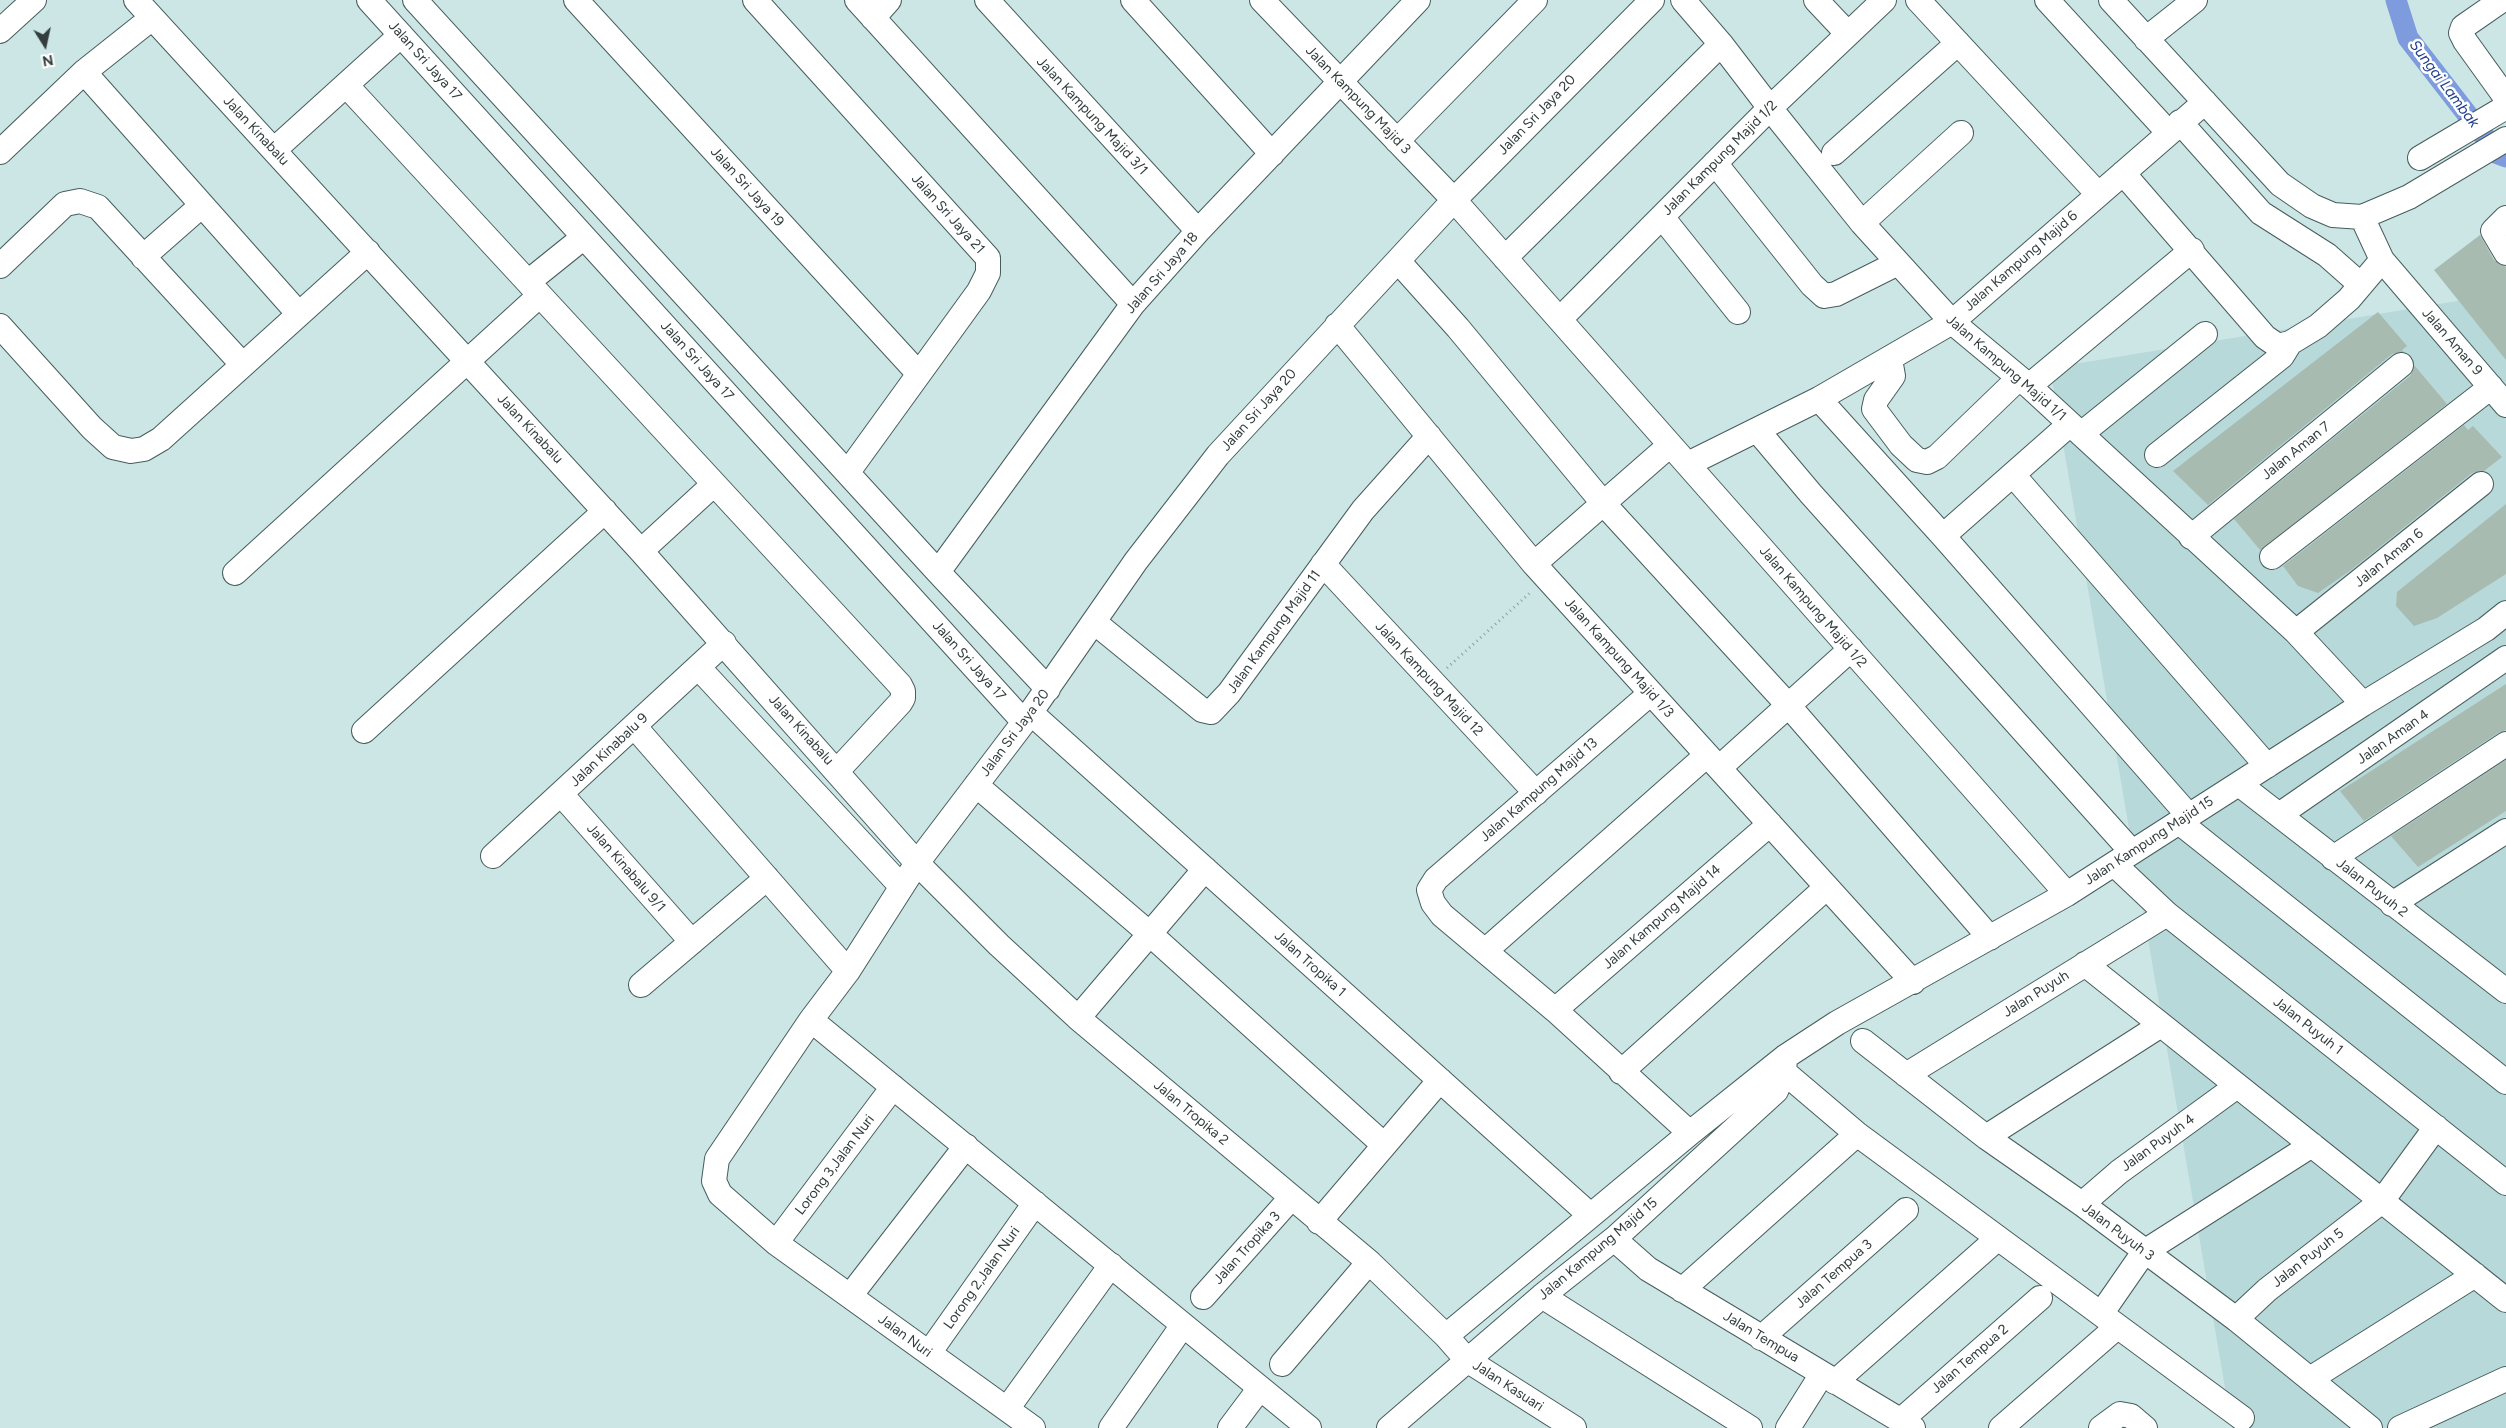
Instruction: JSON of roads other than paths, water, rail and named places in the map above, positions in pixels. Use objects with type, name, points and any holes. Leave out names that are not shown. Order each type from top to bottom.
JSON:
[{"type":"street","points":[[0,31],[34,0]]},
{"type":"street","name":"Jalan Kinabalu","points":[[136,0],[605,511],[838,770],[917,863]]},
{"type":"street","name":"Jalan Sri Jaya 17","points":[[369,0],[584,237],[1027,717]]},
{"type":"street","points":[[415,0],[938,572],[1048,689]]},
{"type":"street","name":"Jalan Sri Jaya 19","points":[[576,0],[918,373]]},
{"type":"street","name":"Jalan Sri Jaya 21","points":[[755,0],[988,258],[988,273],[978,291],[848,472]]},
{"type":"street","points":[[857,0],[1133,304]]},
{"type":"street","points":[[873,18],[889,0]]},
{"type":"street","name":"Jalan Kampung Majid 3/1","points":[[986,0],[1198,231]]},
{"type":"street","points":[[1133,0],[1272,154]]},
{"type":"street","name":"Jalan Sri Jaya 18","points":[[938,572],[1133,304],[1198,231],[1418,0]]},
{"type":"street","points":[[1397,141],[1535,0]]},
{"type":"street","name":"Jalan Sri Jaya 20","points":[[812,1020],[848,971],[917,863],[1048,689],[1136,561],[1218,455],[1454,200],[1652,0]]},
{"type":"street","name":"Jalan Kampung Majid 1/1","points":[[1683,0],[1721,44],[1862,223],[1952,322],[2024,382],[2296,632],[2363,704]]},
{"type":"street","points":[[1816,0],[1848,34]]},
{"type":"street","name":"Jalan Kampung Majid 1/2","points":[[1560,320],[1770,108],[1884,0]]},
{"type":"street","points":[[1918,0],[2098,194]]},
{"type":"street","points":[[2047,0],[2261,213],[2327,255],[2361,284]]},
{"type":"street","points":[[2111,0],[2280,184],[2312,206],[2333,215],[2362,217],[2409,197],[2498,144]]},
{"type":"street","points":[[2502,0],[2463,27],[2462,33],[2465,42],[2506,98]]},
{"type":"street","points":[[2146,39],[2189,2]]},
{"type":"street","name":"Jalan Kampung Majid 3","points":[[1272,3],[1340,81],[1454,200]]},
{"type":"street","points":[[0,152],[84,72],[152,18]]},
{"type":"street","points":[[274,150],[401,35]]},
{"type":"street","points":[[1834,153],[1958,43]]},
{"type":"street","points":[[1506,258],[1721,44]]},
{"type":"street","points":[[84,72],[298,313]]},
{"type":"street","points":[[346,84],[903,691],[903,698],[900,703],[838,770]]},
{"type":"street","name":"Jalan Kampung Majid 6","points":[[1688,464],[1819,399],[1952,322],[2204,102]]},
{"type":"street","points":[[2420,158],[2506,107]]},
{"type":"street","points":[[1862,223],[1961,133]]},
{"type":"street","points":[[1715,163],[1812,285],[1824,296],[1836,294],[1898,263]]},
{"type":"street","points":[[2123,173],[2192,250],[2265,337],[2278,346],[2290,343],[2318,326],[2361,284],[2382,260]]},
{"type":"street","name":"Jalan Kampung Majid 1/2","points":[[1454,200],[2067,894]]},
{"type":"street","points":[[0,266],[65,204],[80,201],[98,207],[242,364]]},
{"type":"street","points":[[143,257],[201,206]]},
{"type":"street","points":[[1662,217],[1738,312]]},
{"type":"street","name":"Jalan Aman 9","points":[[2362,217],[2382,260],[2506,404]]},
{"type":"street","points":[[2506,218],[2493,231],[2506,253]]},
{"type":"street","points":[[235,573],[467,361],[584,237]]},
{"type":"street","points":[[1890,359],[1893,376],[1876,400],[1874,409],[1901,445],[1917,460],[1927,462],[1937,457],[2024,382],[2192,250]]},
{"type":"street","points":[[0,326],[92,428],[113,446],[131,451],[144,449],[161,439],[298,313],[368,252]]},
{"type":"street","points":[[1398,261],[1458,328],[1603,503],[1788,705],[1990,938]]},
{"type":"street","name":"Jalan Kampung Majid 1/3","points":[[1337,325],[1540,571],[1913,982]]},
{"type":"street","points":[[1943,536],[2014,476],[2205,334]]},
{"type":"street","points":[[2157,455],[2282,356],[2290,343]]},
{"type":"street","name":"Jalan Aman 7","points":[[2192,537],[2401,365]]},
{"type":"street","points":[[2272,557],[2490,387]]},
{"type":"street","points":[[1819,399],[1943,536],[2184,819],[2506,1082]]},
{"type":"street","name":"Jalan Puyuh 1","points":[[1757,430],[2123,858],[2167,914],[2506,1182]]},
{"type":"street","name":"Jalan Kampung Majid 11","points":[[1094,622],[1202,710],[1211,712],[1229,694],[1363,510],[1429,436]]},
{"type":"street","points":[[1540,571],[1603,503],[1670,444]]},
{"type":"street","points":[[2014,476],[2267,766]]},
{"type":"street","name":"Jalan Aman 6","points":[[2296,632],[2481,484]]},
{"type":"street","points":[[641,551],[713,485]]},
{"type":"street","points":[[364,730],[605,511]]},
{"type":"street","name":"Jalan Kampung Majid 12","points":[[1323,564],[1536,793]]},
{"type":"street","name":"Jalan Kampung Majid 15","points":[[1446,1336],[1690,1133],[1785,1065],[1837,1024],[2067,894],[2363,704],[2486,629],[2506,613]]},
{"type":"street","points":[[2486,629],[2506,647]]},
{"type":"street","name":"Jalan Kinabalu 9","points":[[493,856],[724,644]]},
{"type":"street","points":[[1690,1133],[1555,1010],[1484,951],[1713,762],[1788,705],[1851,649]]},
{"type":"street","name":"Jalan Aman 4","points":[[2279,815],[2506,658]]},
{"type":"street","points":[[698,667],[901,886]]},
{"type":"street","name":"Jalan Kampung Majid 13","points":[[1484,951],[1442,915],[1433,904],[1429,890],[1436,879],[1651,693]]},
{"type":"street","name":"Jalan Tropika 1","points":[[1027,717],[1205,869],[1590,1215]]},
{"type":"street","points":[[634,726],[848,971]]},
{"type":"street","points":[[2334,858],[2506,744]]},
{"type":"street","name":"Jalan Puyuh 2","points":[[2239,784],[2506,991]]},
{"type":"street","points":[[976,785],[1150,934],[1383,1144]]},
{"type":"street","name":"Jalan Kinabalu 9/1","points":[[561,794],[692,942]]},
{"type":"street","name":"Jalan Kampung Majid 14","points":[[1555,1010],[1770,824]]},
{"type":"street","points":[[2392,904],[2506,832]]},
{"type":"street","name":"Jalan Tropika 2","points":[[917,863],[999,945],[1078,1018],[1369,1262],[1446,1336],[1467,1360]]},
{"type":"street","points":[[1078,1018],[1205,869]]},
{"type":"street","points":[[641,985],[767,878]]},
{"type":"street","points":[[1621,1072],[1826,887]]},
{"type":"street","name":"Jalan Puyuh","points":[[1906,1075],[2167,914]]},
{"type":"street","points":[[2085,964],[2506,1300]]},
{"type":"street","points":[[812,1020],[1309,1428]]},
{"type":"street","name":"Jalan Nuri","points":[[812,1020],[717,1159],[714,1181],[720,1194],[776,1243],[1033,1428]]},
{"type":"street","points":[[1986,1137],[2161,1025]]},
{"type":"street","name":"Jalan Puyuh 3","points":[[1863,1041],[1986,1137],[2082,1204],[2236,1319],[2370,1428]]},
{"type":"street","points":[[1785,1065],[1857,1134],[2242,1418]]},
{"type":"street","name":"Jalan Kampung Majid 15","points":[[1396,1426],[1467,1360],[1542,1296],[1614,1239],[1776,1091],[1785,1065]]},
{"type":"street","points":[[1319,1222],[1383,1144],[1440,1080]]},
{"type":"street","name":"Jalan Puyuh 4","points":[[2082,1204],[2118,1172],[2238,1086]]},
{"type":"street","name":"Lorong 3,Jalan Nuri","points":[[776,1243],[893,1087]]},
{"type":"street","name":"Jalan Puyuh 5","points":[[2236,1319],[2267,1290],[2382,1201],[2436,1127]]},
{"type":"street","points":[[1682,1290],[1857,1134]]},
{"type":"street","points":[[2001,1428],[2109,1320],[2144,1252],[2312,1145]]},
{"type":"street","points":[[850,1296],[966,1146]]},
{"type":"street","name":"Jalan Tropika 3","points":[[1203,1297],[1291,1198]]},
{"type":"street","name":"Lorong 2,Jalan Nuri","points":[[929,1353],[1035,1203]]},
{"type":"street","name":"Jalan Tempua 3","points":[[1762,1338],[1906,1210]]},
{"type":"street","name":"Jalan Tempua","points":[[1614,1239],[1648,1269],[1906,1424]]},
{"type":"street","points":[[1788,1428],[1829,1378],[1997,1239]]},
{"type":"street","points":[[1282,1364],[1369,1262]]},
{"type":"street","points":[[1007,1409],[1110,1265]]},
{"type":"street","points":[[2310,1379],[2475,1274]]},
{"type":"street","points":[[1542,1296],[1750,1428]]},
{"type":"street","name":"Jalan Tempua 2","points":[[1906,1424],[2040,1298]]},
{"type":"street","points":[[1111,1428],[1183,1324]]},
{"type":"street","name":"Jalan Kasuari","points":[[1467,1360],[1574,1428]]},
{"type":"street","points":[[2400,1428],[2506,1379]]},
{"type":"street","points":[[1230,1428],[1260,1388]]},
{"type":"street","points":[[2101,1428],[2120,1414],[2131,1416],[2145,1428]]},
{"type":"waterway","name":"Sungai Lambak","points":[[2396,0],[2408,38],[2498,154],[2506,157]]}]
